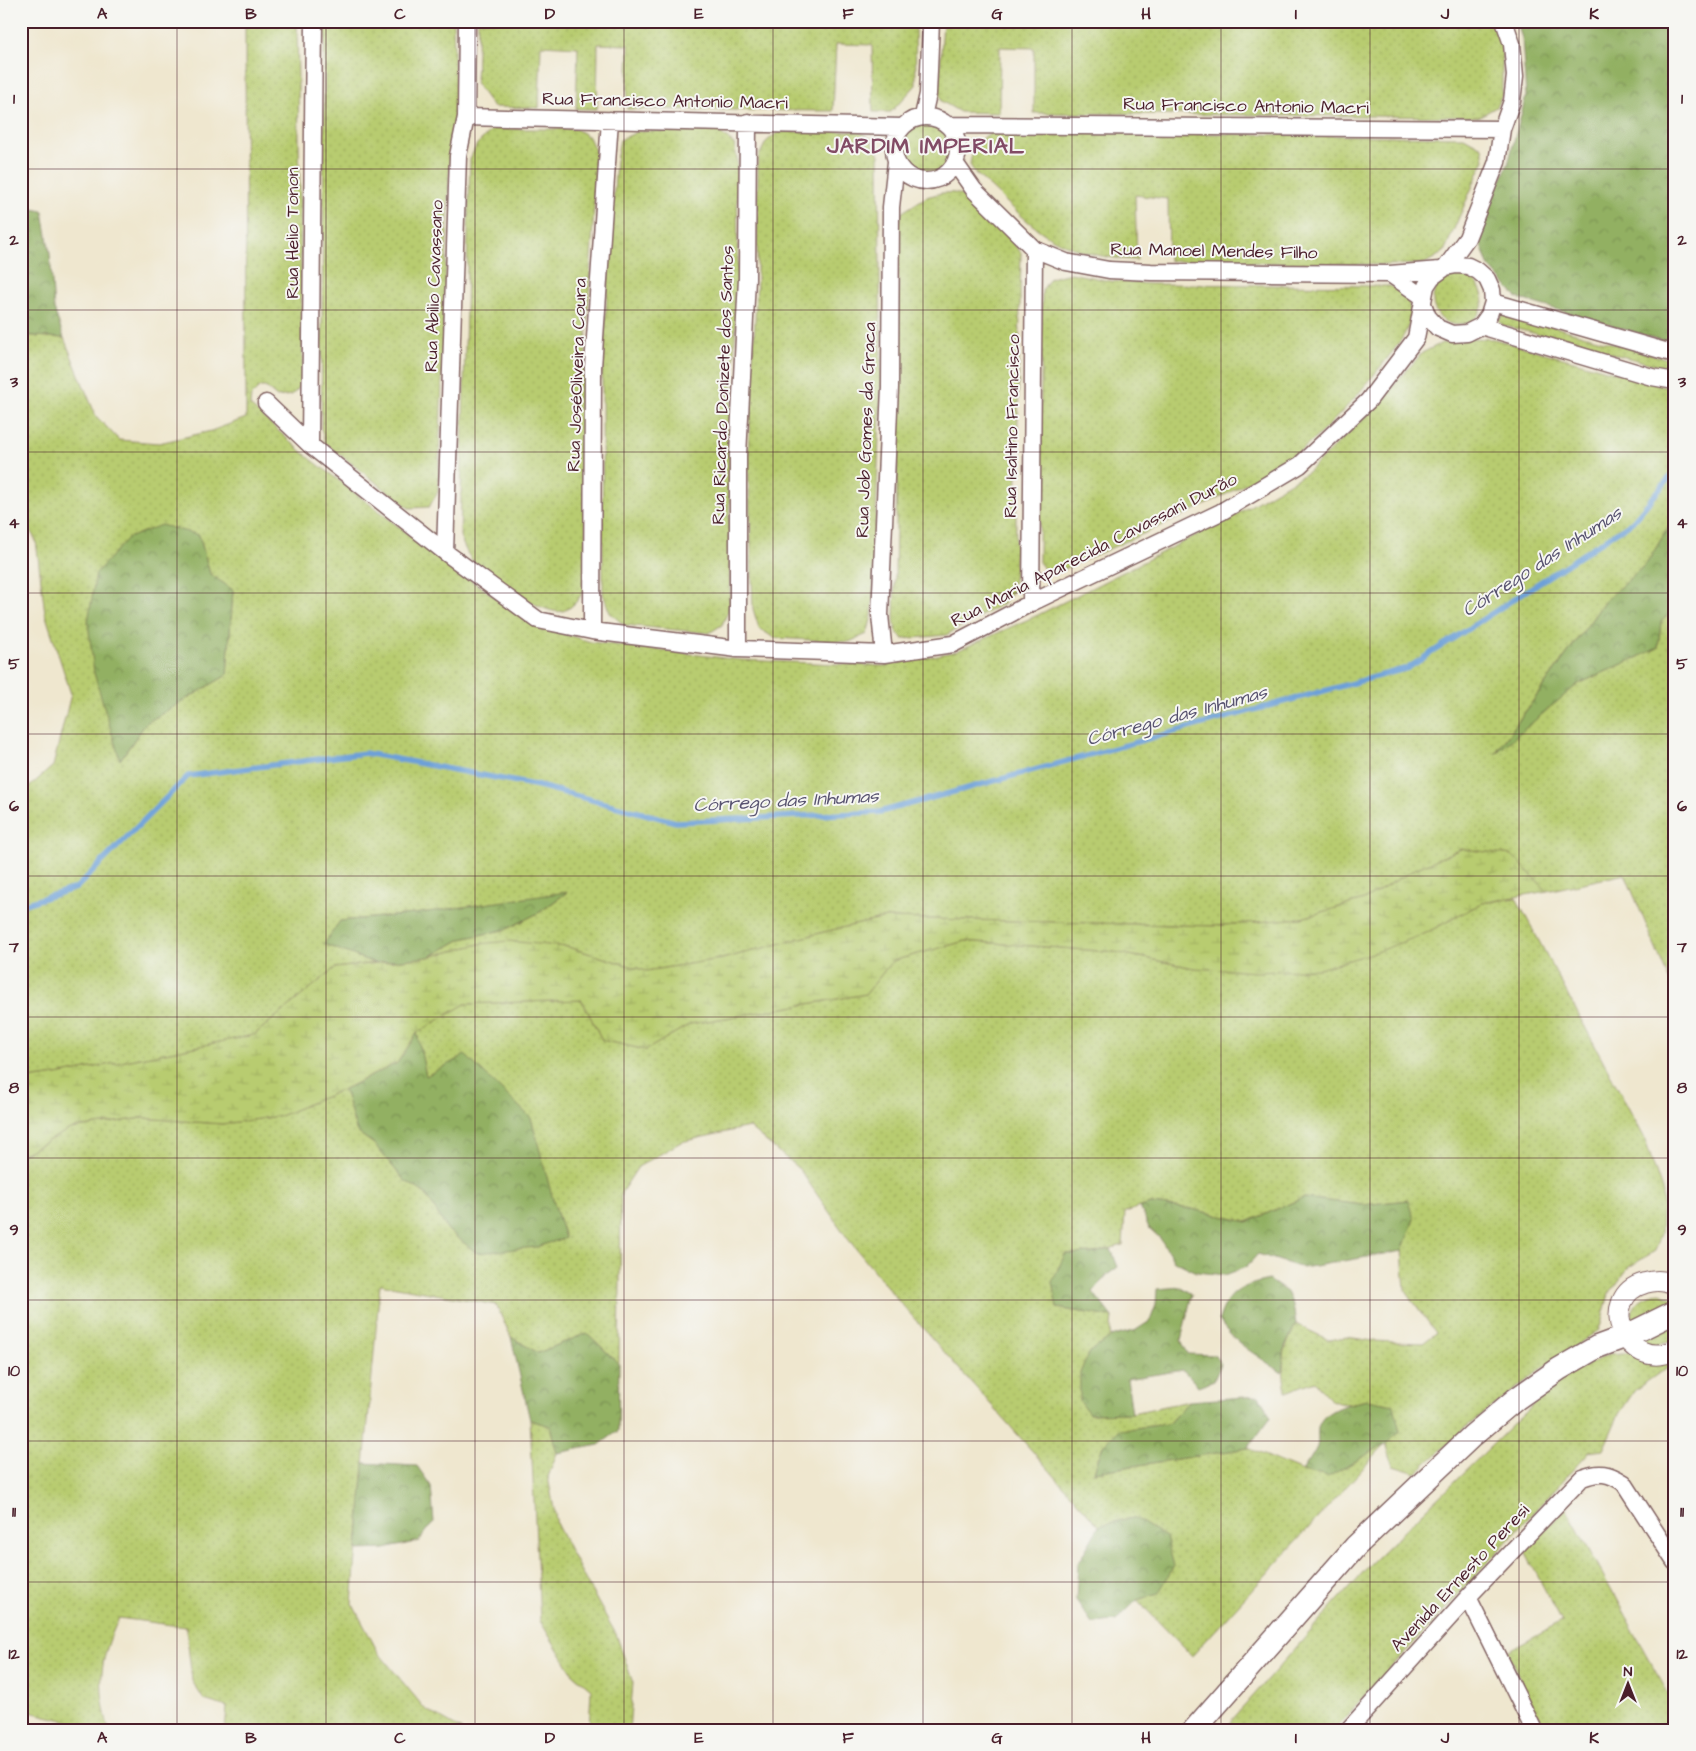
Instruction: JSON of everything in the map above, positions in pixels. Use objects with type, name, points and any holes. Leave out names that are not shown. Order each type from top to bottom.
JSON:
[{"type":"main road","points":[[1194,1730],[1356,1546],[1424,1480],[1516,1399],[1559,1369],[1597,1347],[1626,1336],[1675,1312]]},
{"type":"street","name":"Rua Helio Tonon","points":[[310,445],[314,21]]},
{"type":"street","name":"Rua Abilio Cavassano","points":[[445,552],[458,156],[466,117],[466,21]]},
{"type":"street","points":[[928,116],[931,21]]},
{"type":"street","points":[[1452,334],[1438,328],[1428,317],[1424,300],[1426,286],[1467,238],[1496,162],[1502,129],[1512,101],[1515,76],[1512,44],[1504,21]]},
{"type":"street","points":[[928,116],[952,130],[959,144],[951,168],[928,181],[909,176],[896,162],[894,150],[899,132],[915,118],[928,116]]},
{"type":"street","name":"Rua Francisco Antonio Macri","points":[[466,117],[864,124],[899,132]]},
{"type":"street","name":"Rua JoséOliveira Coura","points":[[592,631],[593,367],[610,120]]},
{"type":"street","name":"Rua Ricardo Donizete dos Santos","points":[[738,649],[738,455],[747,279],[748,122]]},
{"type":"street","name":"Rua Francisco Antonio Macri","points":[[952,130],[989,123],[1502,129]]},
{"type":"street","name":"Rua Job Gomes da Graca","points":[[884,654],[880,615],[890,386],[891,207],[896,162]]},
{"type":"street","name":"Rua Manoel Mendes Filho","points":[[951,168],[1034,248],[1066,262],[1110,270],[1151,272],[1390,274],[1443,268]]},
{"type":"street","name":"Rua Job Gomes da Graca","points":[[891,207],[909,176]]},
{"type":"street","points":[[1416,338],[1468,333],[1481,326],[1489,315],[1493,302],[1489,285],[1478,271],[1467,238]]},
{"type":"street","name":"Rua Isaltino Francisco","points":[[1031,604],[1034,248]]},
{"type":"street","points":[[1443,268],[1457,265],[1468,266],[1478,271]]},
{"type":"street","points":[[1390,274],[1424,300]]},
{"type":"street","name":"Rua Maria Aparecida Cavassani Durão","points":[[266,403],[310,445],[445,552],[538,620],[592,631],[738,649],[884,654],[953,644],[1221,512],[1300,465],[1368,401],[1416,338],[1424,300]]},
{"type":"street","points":[[1493,302],[1675,354]]},
{"type":"street","points":[[1481,326],[1652,377],[1675,381]]},
{"type":"street","points":[[1675,1286],[1655,1280],[1640,1284],[1628,1294],[1620,1307],[1626,1336],[1646,1354],[1660,1355],[1675,1350]]},
{"type":"street","name":"Avenida Ernesto Peresi","points":[[1348,1730],[1468,1597],[1582,1478],[1595,1472],[1612,1474],[1624,1483],[1675,1562]]},
{"type":"street","points":[[1468,1597],[1534,1730]]},
{"type":"green space","points":[[245,21],[297,21],[303,384],[292,395],[277,397],[265,387],[260,387],[251,396],[250,406],[307,456],[442,560],[535,625],[591,642],[741,660],[884,666],[957,651],[1038,615],[1228,519],[1308,472],[1376,406],[1422,353],[1442,343],[1469,338],[1494,339],[1675,389],[1675,516],[1647,563],[1605,601],[1496,752],[1578,684],[1658,648],[1661,622],[1675,607],[1675,994],[1625,874],[1547,891],[1512,855],[1461,849],[1417,868],[1364,900],[1302,918],[1214,926],[886,918],[726,958],[646,971],[568,947],[480,944],[429,957],[461,939],[507,929],[540,912],[566,893],[414,914],[340,921],[325,944],[374,963],[335,968],[254,1035],[57,1075],[21,1080],[21,794],[53,766],[71,694],[45,613],[36,541],[21,513],[21,335],[64,338],[96,416],[119,440],[159,443],[211,431],[246,418]],"holes":[[[199,535],[210,574],[233,591],[227,675],[146,723],[120,760]]]},
{"type":"green space","points":[[325,21],[453,21],[456,113],[450,153],[438,492],[429,507],[409,508],[325,443],[321,428]]},
{"type":"green space","points":[[478,21],[915,21],[916,85],[891,112],[873,112],[872,45],[836,44],[833,111],[627,109],[629,45],[598,44],[597,109],[576,109],[578,47],[541,45],[539,108],[493,107],[476,84]]},
{"type":"green space","points":[[943,21],[1492,21],[1502,44],[1502,95],[1496,107],[1479,117],[1034,113],[1034,48],[1000,47],[999,113],[960,112],[941,101],[939,88]]},
{"type":"green space","points":[[1516,21],[1675,21],[1675,344],[1517,298],[1488,265],[1481,245],[1481,225],[1508,164],[1526,96],[1522,38]]},
{"type":"green space","points":[[927,124],[937,126],[945,131],[950,139],[952,149],[950,159],[945,167],[937,172],[927,174],[917,172],[909,167],[904,159],[902,149],[904,139],[909,131],[917,126]]},
{"type":"green space","points":[[493,129],[576,129],[589,137],[597,155],[585,364],[586,586],[574,604],[563,611],[555,611],[532,603],[494,579],[471,559],[460,536],[470,159],[477,144]]},
{"type":"green space","points":[[639,131],[718,131],[734,144],[737,158],[738,281],[729,454],[730,607],[722,625],[709,633],[624,625],[610,613],[603,594],[602,371],[616,161],[620,140]]},
{"type":"green space","points":[[858,131],[871,139],[879,155],[881,386],[872,616],[867,634],[849,642],[774,638],[759,628],[753,609],[748,456],[757,281],[758,158],[766,142],[778,132]]},
{"type":"green space","points":[[995,131],[1464,137],[1482,147],[1484,160],[1444,252],[1424,264],[1169,261],[1168,199],[1135,195],[1137,260],[1112,258],[1073,248],[1039,230],[1015,210],[976,174],[970,165],[974,148],[980,140]]},
{"type":"green space","points":[[942,193],[958,194],[975,204],[1009,237],[1021,253],[1015,573],[1012,591],[1004,603],[946,635],[903,639],[896,631],[894,619],[899,389],[898,230],[901,213],[926,197]]},
{"type":"green space","points":[[21,207],[43,211],[50,254],[54,309],[64,338],[21,335]]},
{"type":"green space","points":[[1071,273],[1110,281],[1150,284],[1390,286],[1400,292],[1407,300],[1411,316],[1405,333],[1371,379],[1321,433],[1294,456],[1229,493],[1157,528],[1059,571],[1045,570],[1039,562],[1042,291],[1050,278]]},
{"type":"green space","points":[[1453,275],[1463,275],[1476,282],[1483,295],[1483,305],[1476,318],[1463,325],[1453,325],[1444,321],[1437,314],[1433,305],[1433,295],[1437,286],[1444,279]]},
{"type":"green space","points":[[1509,314],[1675,361],[1675,370],[1502,325],[1499,321],[1502,315]]},
{"type":"green space","points":[[1675,516],[1675,607],[1661,622],[1658,648],[1578,684],[1495,754],[1605,601],[1647,563]]},
{"type":"green space","points":[[161,525],[199,535],[210,574],[233,590],[227,675],[146,723],[120,760],[94,673],[88,622],[96,573],[128,538]]},
{"type":"green space","points":[[1461,849],[1512,855],[1547,891],[1482,903],[1424,934],[1376,952],[1319,969],[1257,972],[1194,968],[1115,952],[965,941],[892,961],[866,994],[690,1024],[646,1050],[602,1040],[582,1000],[465,1004],[417,1033],[397,1063],[344,1089],[280,1116],[222,1124],[142,1118],[70,1129],[21,1155],[21,1080],[57,1075],[254,1035],[335,968],[429,957],[480,944],[508,941],[568,947],[646,971],[726,958],[886,918],[1214,926],[1302,918],[1364,900],[1417,868]]},
{"type":"green space","points":[[567,892],[540,912],[507,929],[461,939],[429,957],[374,963],[324,944],[340,921],[414,914]]},
{"type":"green space","points":[[1516,898],[1644,1137],[1663,1193],[1661,1234],[1655,1251],[1629,1267],[1609,1294],[1599,1330],[1548,1364],[1465,1428],[1416,1473],[1393,1466],[1386,1443],[1192,1656],[1137,1600],[1158,1594],[1133,1517],[1099,1526],[896,1298],[848,1239],[800,1170],[749,1127],[681,1142],[638,1167],[621,1193],[619,1364],[587,1333],[538,1353],[511,1337],[496,1305],[380,1284],[352,1603],[378,1652],[425,1709],[462,1730],[225,1730],[227,1707],[204,1700],[192,1681],[186,1627],[119,1618],[107,1647],[102,1673],[103,1699],[109,1730],[81,1730],[76,1723],[21,1710],[21,1155],[70,1129],[142,1118],[222,1124],[280,1116],[344,1089],[357,1132],[374,1144],[405,1181],[425,1193],[448,1230],[477,1253],[565,1237],[555,1207],[426,1077],[417,1033],[465,1004],[582,1000],[602,1040],[646,1050],[690,1024],[866,994],[892,961],[965,941],[1115,952],[1194,968],[1424,934],[1482,903]],"holes":[[[1303,1198],[1363,1205],[1407,1200],[1414,1219],[1402,1251],[1405,1290],[1436,1333],[1423,1343],[1373,1341],[1347,1337],[1329,1340],[1296,1324],[1285,1349],[1283,1373],[1286,1392],[1315,1381],[1332,1400],[1337,1402],[1349,1404],[1367,1400],[1328,1477],[1302,1471],[1248,1448],[1094,1472],[1099,1456],[1112,1437],[1129,1429],[1168,1424],[1189,1401],[1132,1413],[1089,1414],[1088,1354],[1110,1337],[1112,1317],[1057,1308],[1065,1254],[1094,1253],[1123,1245],[1125,1212],[1151,1204],[1192,1209],[1247,1222]]]},
{"type":"green space","points":[[417,1033],[426,1076],[465,1055],[531,1118],[565,1238],[536,1247],[477,1253],[448,1230],[425,1193],[405,1181],[374,1144],[357,1132],[344,1089],[397,1063]]},
{"type":"green space","points":[[1303,1198],[1363,1205],[1408,1200],[1414,1219],[1402,1251],[1303,1268],[1258,1254],[1246,1267],[1225,1275],[1197,1272],[1174,1261],[1160,1238],[1149,1228],[1140,1207],[1151,1204],[1192,1209],[1247,1222]]},
{"type":"green space","points":[[1111,1249],[1118,1267],[1107,1275],[1093,1292],[1112,1317],[1057,1308],[1052,1282],[1065,1254],[1094,1253]]},
{"type":"green space","points":[[1269,1280],[1287,1292],[1293,1305],[1296,1324],[1285,1346],[1282,1373],[1248,1350],[1225,1329],[1219,1320],[1226,1303],[1236,1292],[1250,1285]]},
{"type":"green space","points":[[1181,1287],[1192,1294],[1181,1340],[1188,1354],[1214,1355],[1221,1364],[1214,1380],[1198,1386],[1183,1370],[1127,1379],[1132,1413],[1089,1414],[1080,1401],[1080,1373],[1088,1354],[1110,1337],[1136,1330],[1150,1321],[1156,1305],[1157,1289]]},
{"type":"green space","points":[[1661,1293],[1675,1299],[1675,1305],[1632,1326],[1632,1313],[1638,1302],[1648,1296]]},
{"type":"green space","points":[[1675,1320],[1675,1341],[1651,1346],[1636,1337]]},
{"type":"green space","points":[[587,1333],[619,1364],[618,1431],[599,1445],[557,1453],[550,1426],[530,1420],[511,1337],[538,1353]]},
{"type":"green space","points":[[1609,1354],[1675,1355],[1675,1362],[1635,1390],[1619,1414],[1603,1450],[1589,1452],[1334,1730],[1223,1730],[1372,1562],[1526,1412],[1566,1376]]},
{"type":"green space","points":[[1259,1396],[1271,1417],[1248,1448],[1094,1472],[1103,1445],[1119,1430],[1168,1424],[1189,1401]]},
{"type":"green space","points":[[1367,1400],[1394,1405],[1400,1432],[1387,1443],[1328,1477],[1302,1471],[1317,1447],[1318,1428],[1325,1416],[1338,1408]]},
{"type":"green space","points":[[530,1420],[550,1426],[557,1453],[548,1477],[557,1525],[616,1634],[633,1683],[629,1730],[589,1730],[591,1689],[573,1674],[540,1621]]},
{"type":"green space","points":[[364,1463],[417,1466],[431,1486],[434,1522],[419,1541],[385,1549],[357,1550]]},
{"type":"green space","points":[[1566,1508],[1675,1706],[1675,1730],[1545,1730],[1507,1652],[1562,1622],[1525,1552]]},
{"type":"green space","points":[[1133,1517],[1166,1537],[1174,1566],[1158,1594],[1137,1600],[1116,1621],[1092,1623],[1076,1600],[1078,1563],[1099,1526]]},
{"type":"waterway","name":"Córrego das Inhumas","points":[[21,905],[76,888],[188,776],[365,753],[539,786],[676,822],[880,812],[1408,668],[1632,522],[1675,471]]},
{"type":"district","name":"JARDIM IMPERIAL","points":[[926,146]]}]
